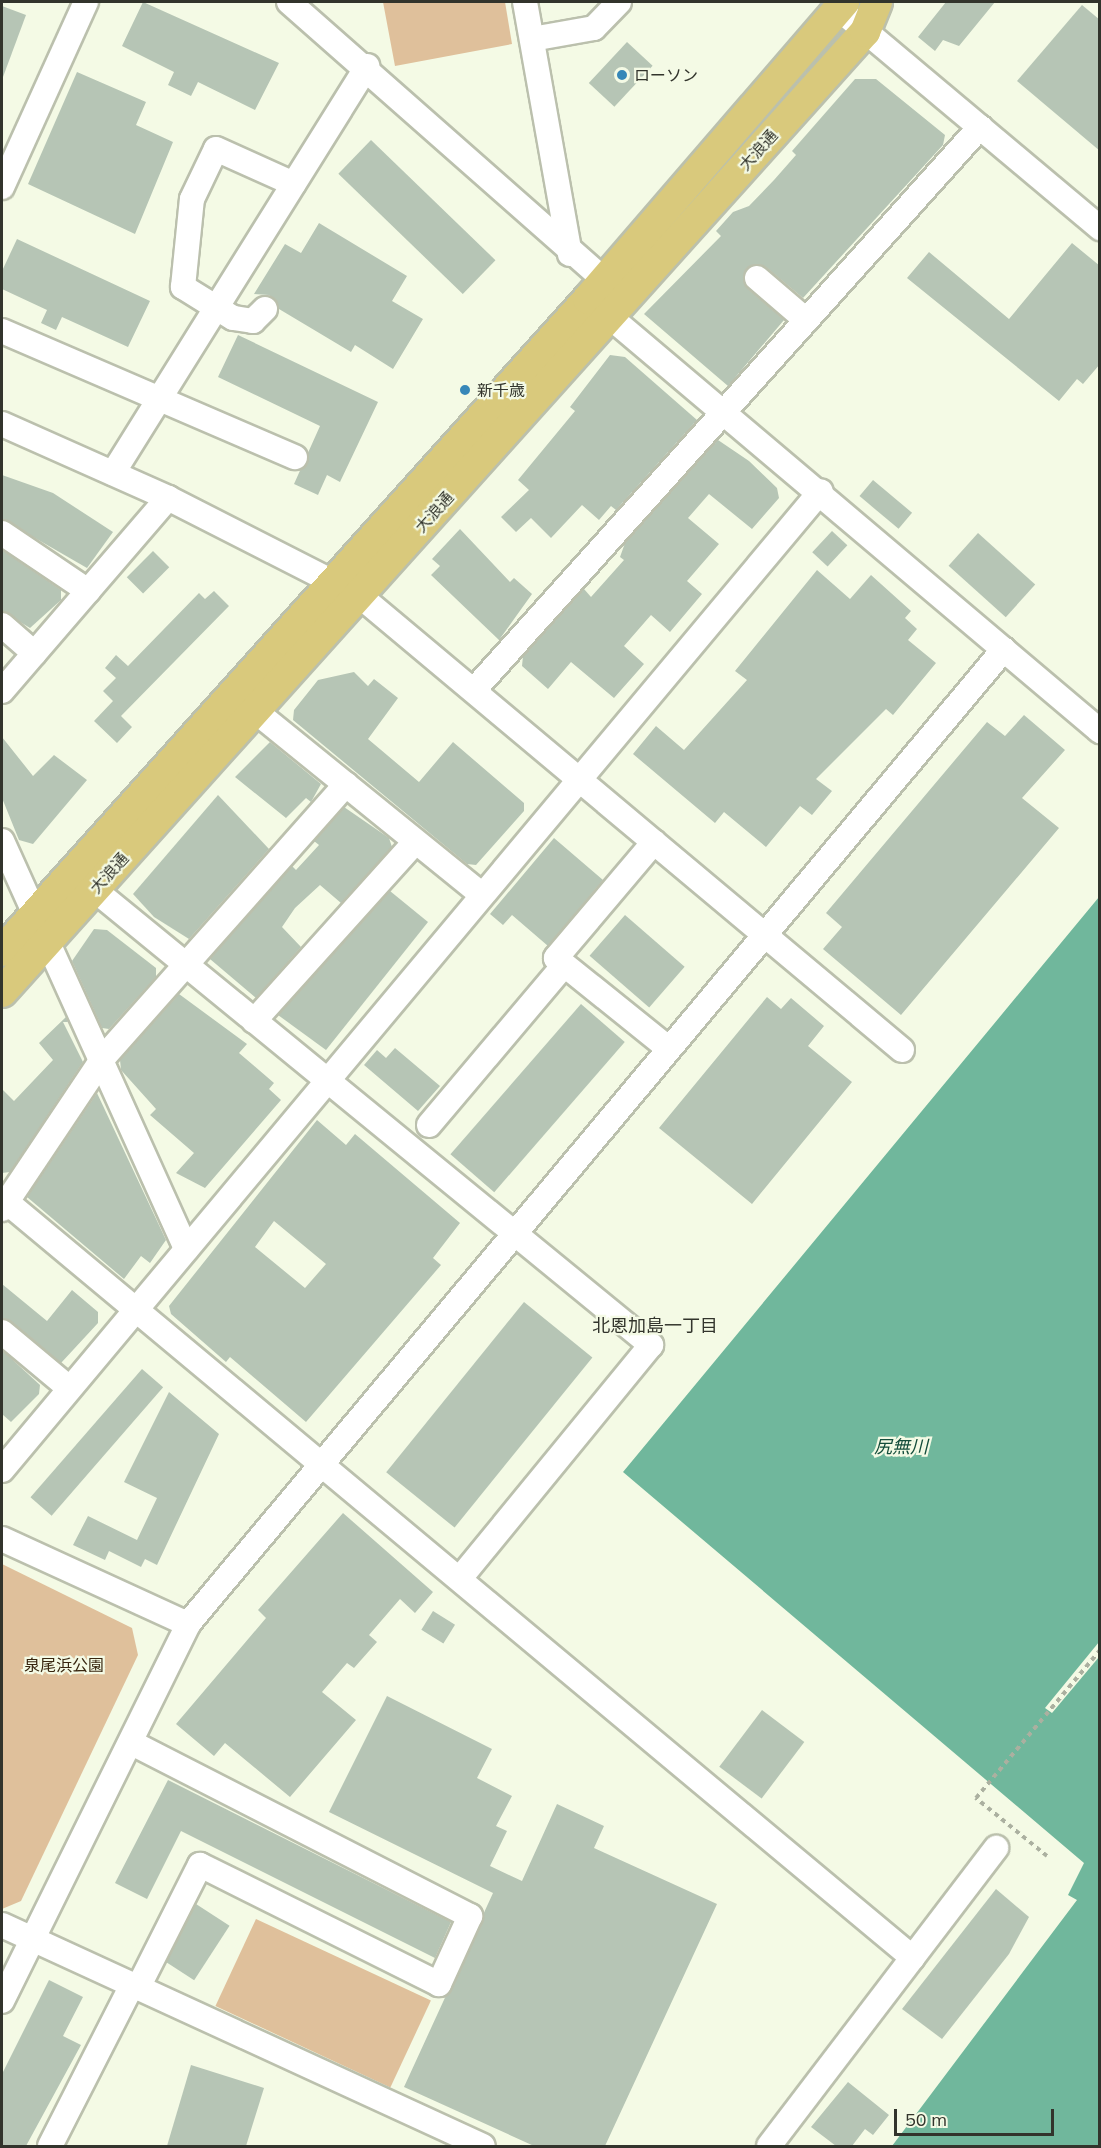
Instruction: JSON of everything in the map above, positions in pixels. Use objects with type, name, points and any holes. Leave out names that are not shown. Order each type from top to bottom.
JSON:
[{"type":"main road","points":[[865,32],[877,2]]},
{"type":"main road","name":"大浪通","points":[[2,951],[34,914],[82,881],[255,711],[360,596],[606,298],[842,5]]},
{"type":"main road","name":"大浪通","points":[[2,992],[46,941],[82,881],[332,581],[865,32]]},
{"type":"street","points":[[2,187],[86,2]]},
{"type":"street","points":[[289,2],[367,66],[570,254],[606,298],[724,411],[821,491],[1100,731]]},
{"type":"street","points":[[525,2],[570,254]]},
{"type":"street","points":[[532,39],[594,28],[619,2]]},
{"type":"street","points":[[865,32],[894,2]]},
{"type":"street","points":[[842,5],[865,32],[1100,228]]},
{"type":"street","points":[[113,473],[367,66]]},
{"type":"street","points":[[474,690],[980,127]]},
{"type":"street","points":[[265,309],[253,321],[216,309],[189,293],[181,279],[192,199],[216,149],[294,184]]},
{"type":"street","points":[[757,278],[806,320]]},
{"type":"street","points":[[2,331],[117,385],[162,396],[295,458]]},
{"type":"street","points":[[5,431],[113,473],[168,498],[360,596],[654,842],[764,938],[902,1050]]},
{"type":"street","points":[[2,1470],[821,491]]},
{"type":"street","points":[[2,691],[168,498]]},
{"type":"street","points":[[2,533],[88,591]]},
{"type":"street","points":[[2,625],[34,653]]},
{"type":"street","points":[[2,2001],[132,1743],[188,1624],[1004,649]]},
{"type":"street","points":[[255,711],[482,895]]},
{"type":"street","points":[[346,784],[103,1059],[3,1202],[137,1308],[913,1958]]},
{"type":"street","points":[[2,840],[46,941],[103,1059],[186,1249]]},
{"type":"street","points":[[654,842],[556,958],[669,1049]]},
{"type":"street","points":[[254,1020],[415,843]]},
{"type":"street","points":[[82,881],[254,1020],[512,1235],[651,1345],[460,1578]]},
{"type":"street","points":[[429,1125],[564,965]]},
{"type":"street","points":[[2,1332],[69,1388]]},
{"type":"street","points":[[2,1539],[188,1624]]},
{"type":"street","points":[[50,2146],[200,1865],[439,1984],[470,1916],[132,1743]]},
{"type":"street","points":[[769,2146],[996,1848]]},
{"type":"street","points":[[2,1925],[483,2146]]},
{"type":"path","points":[[1047,1856],[976,1798],[1100,1650]]},
{"type":"green space","points":[[383,2],[505,2],[512,44],[395,66]]},
{"type":"green space","name":"泉尾浜公園","points":[[2,1564],[132,1628],[138,1655],[21,1901],[2,1909]]},
{"type":"green space","points":[[256,1919],[431,2001],[390,2088],[215,2006]]},
{"type":"water","name":"尻無川","points":[[1099,897],[1099,2146],[892,2146],[1077,1900],[1068,1895],[1084,1863],[623,1472]]},
{"type":"pier","points":[[1099,1642],[1099,1657],[1052,1713],[1045,1708]]},
{"type":"building","points":[[143,2],[279,63],[255,110],[198,82],[191,96],[168,85],[174,72],[122,46]]},
{"type":"building","points":[[946,2],[995,2],[959,46],[943,40],[935,51],[918,37]]},
{"type":"building","points":[[1082,5],[1100,20],[1100,151],[1017,81]]},
{"type":"building","points":[[2,6],[26,15],[3,77],[2,76]]},
{"type":"building","name":"ローソン","points":[[627,42],[653,66],[614,107],[589,83]]},
{"type":"building","points":[[77,72],[146,102],[136,125],[173,142],[135,234],[28,184]]},
{"type":"building","points":[[855,79],[876,79],[945,135],[943,145],[803,298],[766,267],[747,268],[747,288],[784,320],[728,386],[644,314],[721,236],[716,231],[733,212],[749,206],[774,180],[796,155],[792,151]]},
{"type":"building","points":[[371,140],[495,260],[463,294],[338,174]]},
{"type":"building","points":[[319,223],[407,276],[392,301],[423,319],[393,369],[355,345],[351,352],[279,309],[269,295],[254,294],[285,244],[301,253]]},
{"type":"building","points":[[17,239],[150,301],[128,347],[62,317],[56,330],[41,323],[47,310],[2,289],[2,271]]},
{"type":"building","points":[[1072,243],[1100,266],[1100,364],[1083,384],[1077,379],[1059,401],[907,278],[929,252],[1009,319]]},
{"type":"building","points":[[238,335],[378,402],[340,482],[327,475],[318,495],[294,484],[320,426],[218,377]]},
{"type":"building","points":[[610,355],[625,357],[697,420],[616,510],[611,506],[599,520],[582,505],[551,538],[531,518],[516,532],[501,517],[529,490],[518,480],[575,411],[570,407]]},
{"type":"building","points":[[718,440],[749,461],[777,488],[779,498],[752,529],[709,494],[688,518],[719,544],[687,581],[702,594],[670,632],[651,615],[624,646],[644,664],[614,698],[571,662],[548,689],[522,666],[523,656],[584,589],[591,597],[624,560],[620,557],[625,543]]},
{"type":"building","points":[[2,475],[53,493],[113,532],[87,568],[2,519]]},
{"type":"building","points":[[873,480],[912,513],[899,529],[860,496]]},
{"type":"building","points":[[460,529],[510,582],[514,578],[532,594],[499,640],[431,575],[440,566],[432,559]]},
{"type":"building","points":[[832,531],[847,545],[828,567],[812,552]]},
{"type":"building","points":[[978,533],[1035,585],[1006,617],[949,566]]},
{"type":"building","points":[[2,550],[61,590],[61,600],[30,628],[2,611]]},
{"type":"building","points":[[153,551],[169,567],[143,593],[127,577]]},
{"type":"building","points":[[817,570],[850,599],[871,575],[911,611],[905,618],[917,629],[908,640],[936,663],[893,715],[886,709],[816,779],[832,791],[812,815],[800,806],[766,847],[724,812],[715,823],[633,754],[656,726],[684,750],[747,680],[735,671]]},
{"type":"building","points":[[214,591],[229,606],[121,716],[132,727],[117,743],[94,721],[113,701],[103,691],[116,678],[105,668],[116,655],[128,666],[199,593],[205,599]]},
{"type":"building","points":[[354,672],[368,686],[374,679],[398,698],[368,739],[419,782],[453,742],[524,803],[524,811],[476,865],[467,864],[293,720],[294,710],[318,680]]},
{"type":"building","points":[[1024,715],[1065,750],[1022,798],[1059,828],[901,1015],[823,949],[842,927],[826,913],[987,722],[1005,736]]},
{"type":"building","points":[[2,737],[33,776],[54,755],[87,780],[33,844],[19,840],[2,798]]},
{"type":"building","points":[[270,742],[321,784],[311,802],[306,798],[286,818],[235,777]]},
{"type":"building","points":[[218,795],[269,849],[189,939],[154,917],[133,894]]},
{"type":"building","points":[[344,807],[389,838],[392,847],[341,903],[320,885],[295,908],[282,927],[301,947],[256,998],[210,959],[292,866],[296,870],[319,845],[314,841]]},
{"type":"building","points":[[554,838],[603,880],[548,946],[512,915],[503,925],[490,914]]},
{"type":"building","points":[[390,891],[428,922],[326,1050],[278,1015]]},
{"type":"building","points":[[625,915],[685,967],[649,1008],[590,956]]},
{"type":"building","points":[[94,929],[107,930],[156,968],[156,977],[109,1029],[102,1028],[72,961]]},
{"type":"building","points":[[179,994],[247,1044],[239,1053],[274,1083],[269,1089],[281,1100],[205,1188],[176,1173],[194,1153],[150,1115],[156,1109],[121,1070],[120,1060]]},
{"type":"building","points":[[767,997],[781,1009],[791,998],[824,1026],[808,1046],[852,1082],[752,1204],[659,1128]]},
{"type":"building","points":[[581,1004],[625,1042],[494,1192],[450,1154]]},
{"type":"building","points":[[66,1017],[68,1022],[63,1022],[83,1062],[10,1172],[2,1173],[2,1089],[14,1101],[53,1060],[39,1043]]},
{"type":"building","points":[[395,1048],[440,1086],[418,1111],[364,1065],[377,1050],[386,1058]]},
{"type":"building","points":[[97,1093],[166,1240],[150,1263],[141,1256],[124,1279],[27,1197]]},
{"type":"building","points":[[317,1120],[346,1145],[355,1134],[460,1223],[433,1258],[441,1265],[306,1422],[230,1357],[226,1362],[171,1314],[169,1306]],"holes":[[[274,1221],[326,1264],[305,1288],[255,1247]]]},
{"type":"building","points":[[2,1284],[47,1321],[72,1290],[98,1312],[98,1323],[61,1363],[2,1318]]},
{"type":"building","points":[[524,1302],[592,1357],[455,1528],[386,1472]]},
{"type":"building","points":[[2,1350],[40,1385],[39,1394],[11,1422],[2,1414]]},
{"type":"building","points":[[142,1369],[163,1387],[52,1516],[30,1497]]},
{"type":"building","points":[[169,1392],[219,1434],[157,1565],[145,1559],[141,1567],[109,1551],[105,1560],[73,1545],[88,1516],[137,1540],[157,1498],[124,1482]]},
{"type":"building","points":[[343,1513],[433,1592],[415,1613],[400,1599],[369,1635],[377,1642],[354,1668],[347,1663],[322,1692],[356,1720],[290,1797],[225,1743],[214,1756],[176,1724],[266,1618],[258,1610]]},
{"type":"building","points":[[433,1611],[455,1625],[443,1643],[421,1630]]},
{"type":"building","points":[[387,1696],[492,1749],[477,1778],[512,1796],[496,1826],[507,1831],[490,1866],[522,1881],[557,1804],[604,1826],[594,1848],[717,1904],[605,2146],[534,2146],[404,2087],[493,1893],[329,1812]]},
{"type":"building","points":[[762,1710],[804,1742],[762,1799],[719,1767]]},
{"type":"building","points":[[168,1780],[451,1922],[435,1958],[181,1831],[147,1899],[115,1883]]},
{"type":"building","points":[[996,1889],[1029,1917],[1009,1954],[942,2039],[902,2009]]},
{"type":"building","points":[[196,1904],[230,1926],[194,1980],[161,1959]]},
{"type":"building","points":[[49,1980],[83,1997],[63,2036],[81,2045],[26,2146],[2,2146],[2,2074]]},
{"type":"building","points":[[191,2065],[264,2088],[246,2146],[167,2146]]},
{"type":"building","points":[[848,2082],[889,2115],[873,2135],[865,2129],[852,2146],[836,2146],[811,2127]]},
{"type":"place","name":"ローソン","points":[[622,75]]},
{"type":"place","name":"新千歳","points":[[465,390]]},
{"type":"district","name":"北恩加島一丁目","points":[[655,1326]]}]
